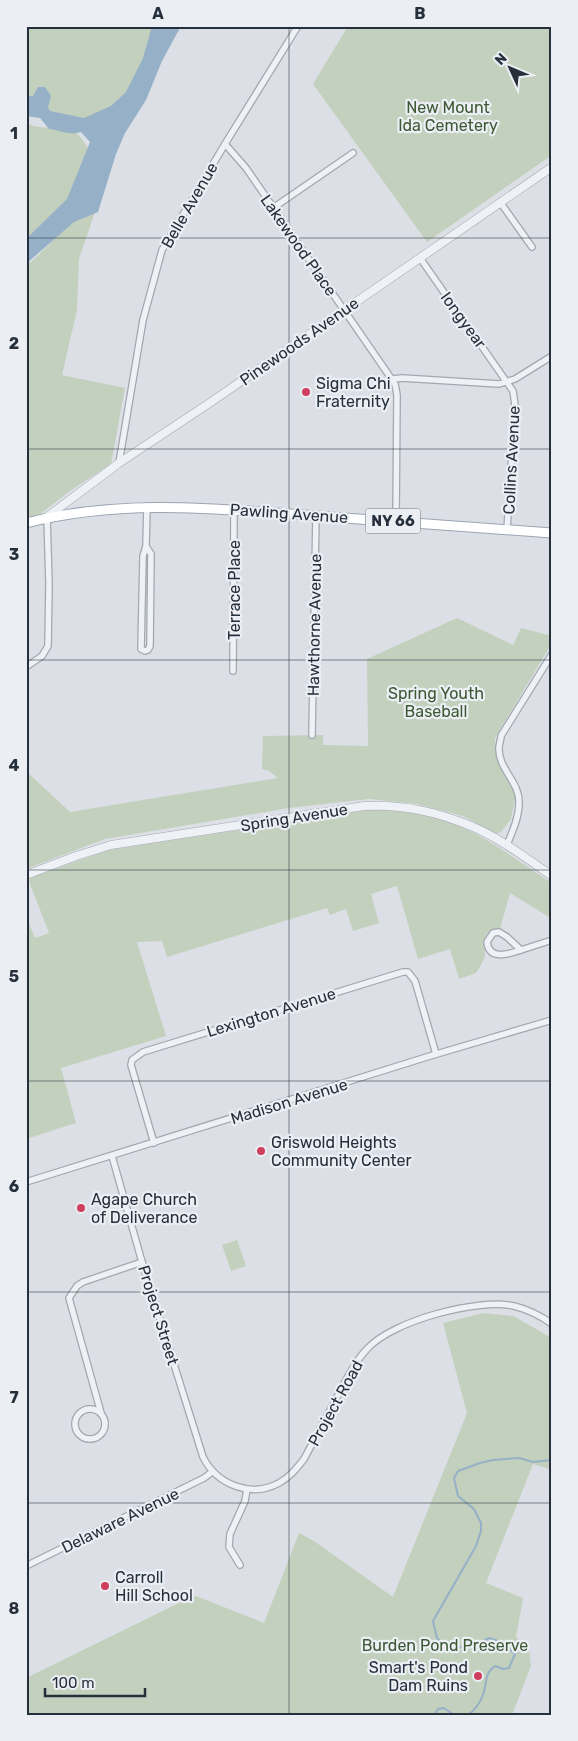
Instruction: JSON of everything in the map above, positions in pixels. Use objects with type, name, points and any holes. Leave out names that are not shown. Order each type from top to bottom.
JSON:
[{"type":"main road","name":"Pawling Avenue","points":[[26,523],[47,517],[147,506],[234,509],[552,533]]},
{"type":"street","name":"Belle Avenue","points":[[119,463],[143,320],[159,258],[225,144],[298,26]]},
{"type":"street","name":"Lakewood Place","points":[[225,144],[246,168],[393,379],[397,394],[396,521]]},
{"type":"street","points":[[273,208],[353,153]]},
{"type":"street","name":"Pinewoods Avenue","points":[[47,517],[119,463],[552,166]]},
{"type":"street","points":[[500,202],[532,247]]},
{"type":"street","name":"longyear","points":[[420,258],[508,382]]},
{"type":"street","name":"Collins Avenue","points":[[507,530],[515,404],[513,391],[508,382],[552,356]]},
{"type":"street","points":[[393,379],[499,384],[508,382]]},
{"type":"street","points":[[146,546],[151,554],[150,646],[145,651],[141,649],[143,556],[146,546],[147,506]]},
{"type":"street","name":"Terrace Place","points":[[233,671],[234,509]]},
{"type":"street","name":"Hawthorne Avenue","points":[[312,735],[316,516]]},
{"type":"street","points":[[26,667],[46,652],[48,646],[47,517]]},
{"type":"street","points":[[507,845],[516,822],[520,803],[512,778],[503,766],[499,749],[502,736],[552,654]]},
{"type":"street","name":"Spring Avenue","points":[[26,875],[76,856],[110,846],[380,805],[395,806],[443,816],[467,824],[507,845],[552,876]]},
{"type":"street","points":[[521,950],[503,933],[499,932],[493,933],[487,942],[488,948],[497,955],[508,954],[521,950],[552,940]]},
{"type":"street","name":"Lexington Avenue","points":[[154,1143],[132,1072],[132,1060],[143,1052],[398,972],[408,972],[414,981],[436,1054]]},
{"type":"street","name":"Madison Avenue","points":[[26,1182],[436,1054],[552,1020]]},
{"type":"street","name":"Project Street","points":[[112,1156],[142,1262],[203,1457],[212,1472]]},
{"type":"street","points":[[101,1413],[92,1408],[82,1410],[78,1414],[75,1423],[78,1433],[91,1439],[100,1435],[105,1426],[69,1298],[77,1286],[83,1282],[142,1262]]},
{"type":"street","name":"Project Road","points":[[212,1472],[223,1481],[236,1487],[247,1489],[273,1486],[288,1478],[304,1459],[347,1379],[366,1350],[395,1328],[445,1311],[486,1304],[516,1306],[552,1324]]},
{"type":"street","name":"Delaware Avenue","points":[[26,1566],[140,1511],[212,1472]]},
{"type":"street","points":[[240,1565],[229,1547],[230,1534],[245,1501],[247,1489]]},
{"type":"green space","points":[[26,26],[154,26],[146,55],[128,93],[112,109],[84,120],[49,112],[26,99]]},
{"type":"green space","name":"New Mount Ida Cemetery","points":[[348,26],[552,26],[552,155],[427,242],[313,84]]},
{"type":"green space","points":[[26,122],[38,127],[59,126],[69,128],[81,138],[96,162],[80,193],[26,242]]},
{"type":"green space","points":[[108,174],[79,259],[77,310],[62,375],[125,388],[111,464],[70,491],[39,515],[26,518],[26,266],[59,234]]},
{"type":"green space","name":"Spring Youth Baseball","points":[[457,618],[513,645],[521,628],[552,636],[552,643],[495,738],[499,760],[516,794],[511,819],[501,832],[495,834],[463,816],[417,804],[369,799],[289,808],[105,839],[26,869],[26,771],[70,812],[278,778],[269,771],[262,769],[263,736],[323,735],[323,745],[368,746],[367,659]]},
{"type":"green space","points":[[374,809],[410,813],[445,821],[468,830],[489,842],[552,883],[552,919],[510,893],[500,929],[490,931],[486,936],[485,956],[476,973],[459,979],[450,949],[418,959],[397,886],[371,894],[379,923],[353,931],[346,909],[330,915],[327,908],[167,957],[162,941],[137,942],[166,1036],[61,1068],[76,1123],[26,1139],[26,916],[35,938],[49,933],[29,878],[109,850]]},
{"type":"green space","points":[[237,1240],[246,1266],[231,1271],[222,1245]]},
{"type":"green space","name":"Burden Pond Preserve","points":[[483,1313],[513,1316],[552,1338],[552,1470],[533,1464],[486,1583],[523,1598],[516,1637],[529,1649],[531,1666],[512,1715],[26,1715],[26,1678],[187,1599],[196,1596],[264,1623],[299,1533],[314,1541],[393,1597],[467,1413],[443,1323]]},
{"type":"water","points":[[152,26],[181,26],[162,61],[146,100],[125,133],[116,154],[98,212],[74,222],[26,264],[26,239],[67,199],[90,142],[81,132],[69,133],[49,129],[40,118],[26,116],[26,96],[33,96],[38,87],[45,87],[51,96],[48,107],[50,111],[84,118],[111,106],[126,92],[143,58]]},
{"type":"waterway","points":[[468,1715],[479,1704],[491,1669],[495,1666],[503,1669],[509,1668],[515,1654],[506,1646],[489,1638],[472,1647],[443,1644],[437,1638],[433,1621],[476,1546],[481,1531],[481,1523],[474,1509],[458,1496],[454,1478],[458,1471],[493,1460],[519,1458],[533,1462],[552,1460]]},
{"type":"waterway","points":[[434,1715],[438,1709],[444,1708],[454,1715]]},
{"type":"place","name":"Sigma Chi Fraternity","points":[[306,392]]},
{"type":"place","name":"Griswold Heights Community Center","points":[[261,1151]]},
{"type":"place","name":"Agape Church of Deliverance","points":[[81,1208]]},
{"type":"place","name":"Carroll Hill School","points":[[105,1586]]},
{"type":"place","name":"Smart's Pond Dam Ruins","points":[[478,1676]]}]
